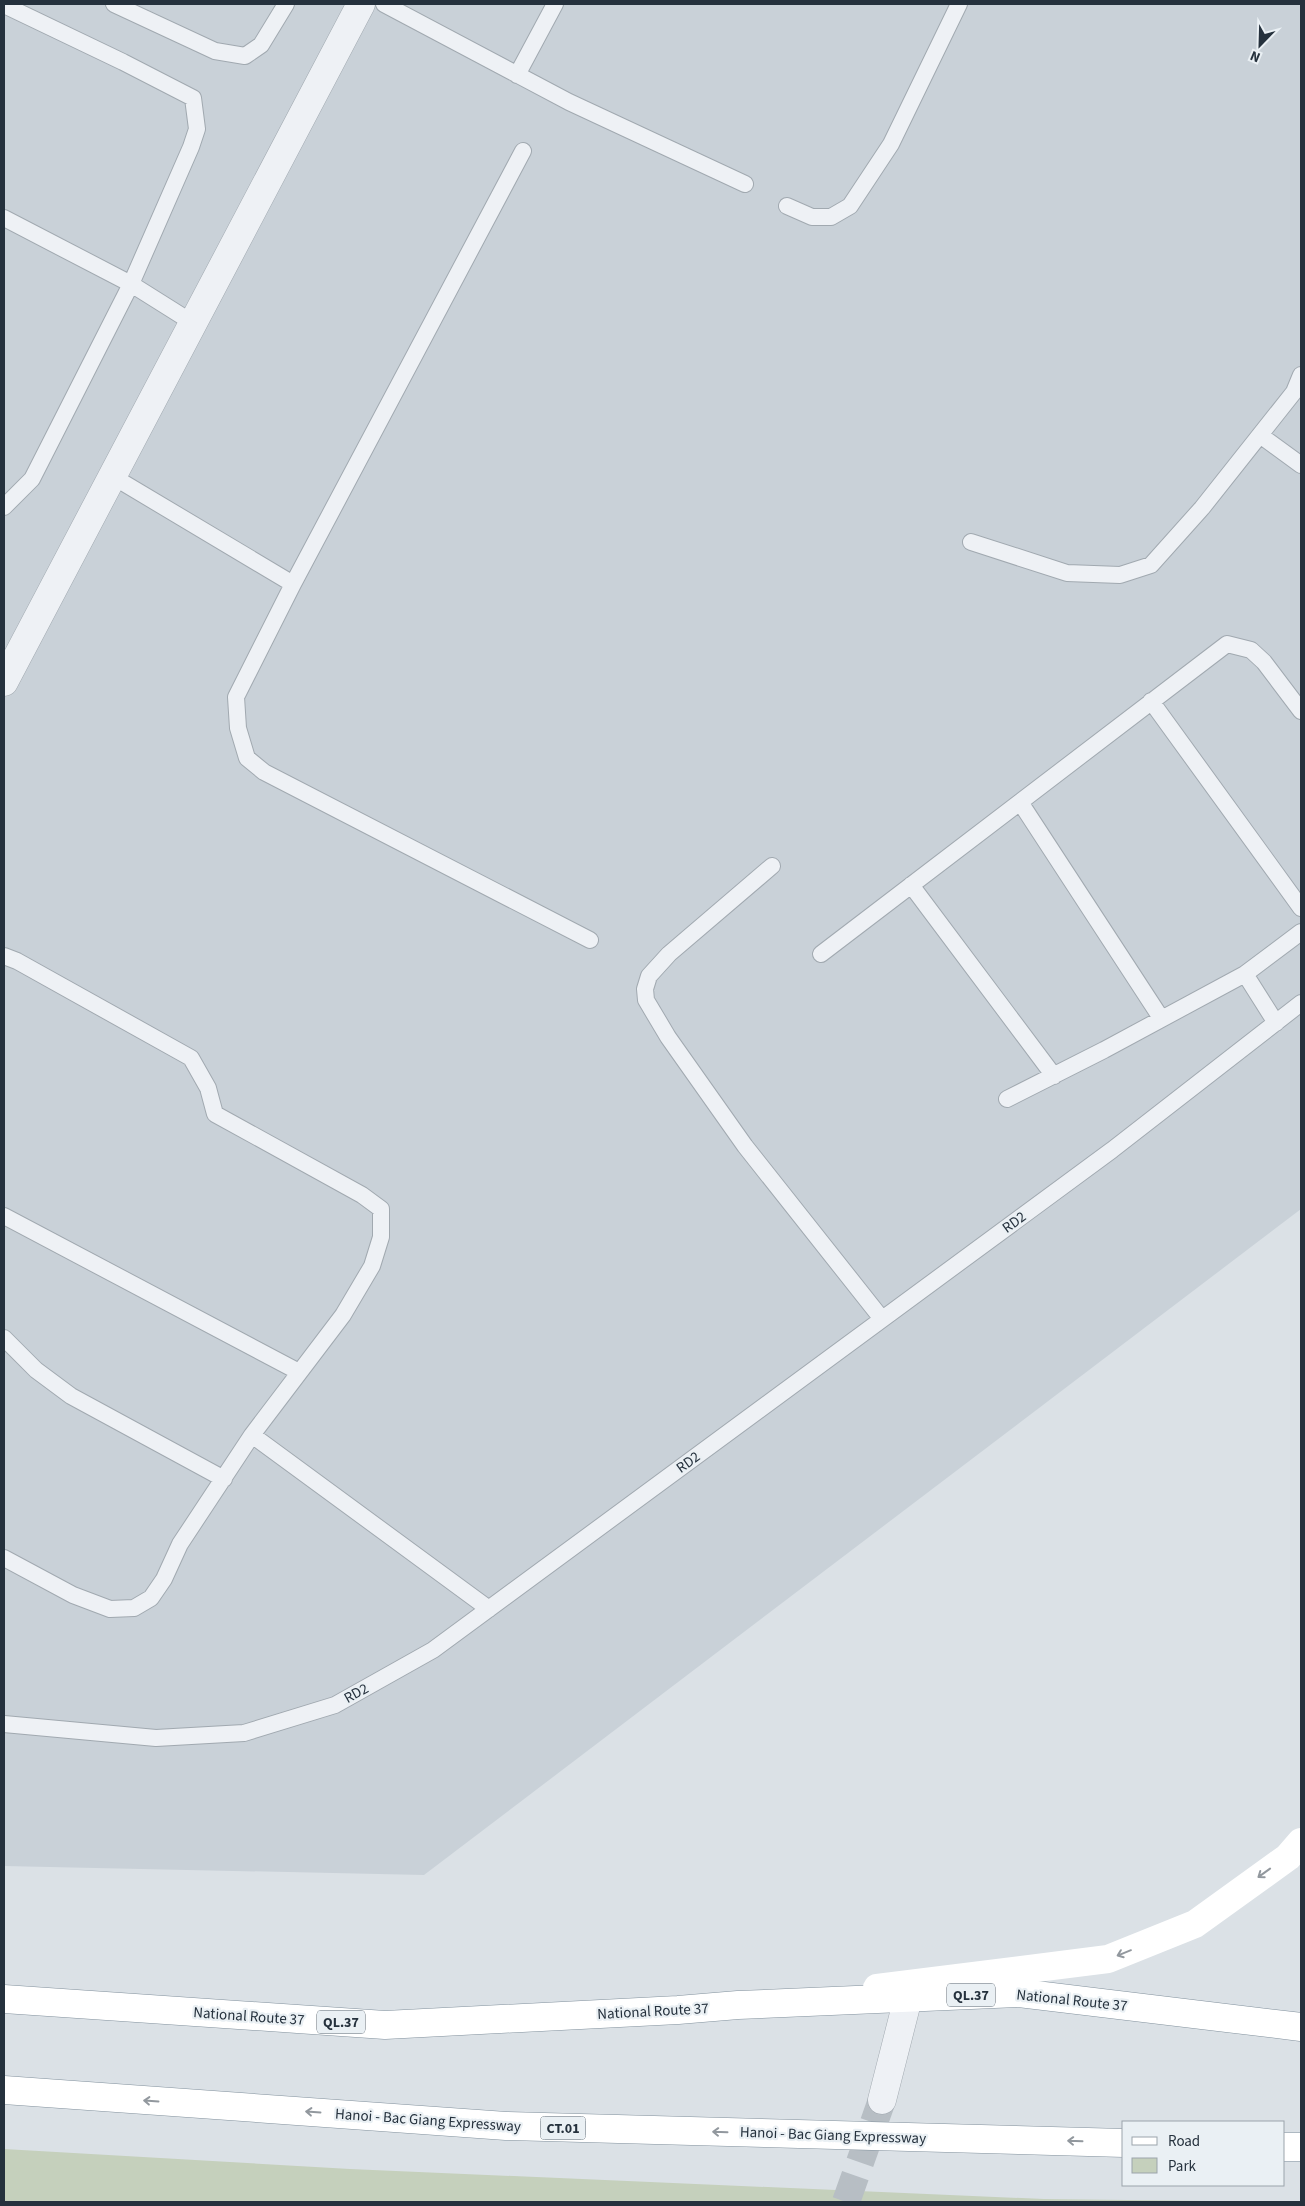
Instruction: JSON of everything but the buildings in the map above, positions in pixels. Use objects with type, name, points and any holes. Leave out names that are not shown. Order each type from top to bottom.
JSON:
[{"type":"main road","points":[[678,2010],[988,1976],[1108,1959],[1195,1924],[1288,1856],[1301,1842]]},
{"type":"main road","name":"National Route 37","points":[[4,1999],[385,2025],[678,2010],[738,2005],[1019,1993],[1301,2027]]},
{"type":"main road","name":"Hanoi - Bac Giang Expressway","points":[[4,2090],[506,2126],[1122,2143]]},
{"type":"main road","points":[[1285,2147],[1301,2148]]},
{"type":"street","points":[[4,682],[361,4]]},
{"type":"street","points":[[882,2100],[908,1998]]},
{"type":"lane","points":[[114,4],[215,51],[245,56],[261,45],[286,4]]},
{"type":"lane","points":[[384,4],[568,102],[745,184]]},
{"type":"lane","points":[[517,75],[555,4]]},
{"type":"lane","points":[[787,206],[812,217],[831,217],[850,206],[891,144],[959,4]]},
{"type":"lane","points":[[4,5],[193,98],[197,130],[131,284],[32,479],[4,507]]},
{"type":"lane","points":[[523,151],[293,584],[236,697],[238,728],[247,758],[264,772],[590,940]]},
{"type":"lane","points":[[4,218],[131,284],[193,323]]},
{"type":"lane","points":[[971,542],[1068,573],[1120,575],[1150,565],[1202,508],[1294,392],[1301,375]]},
{"type":"lane","points":[[1260,435],[1301,465]]},
{"type":"lane","points":[[112,476],[293,584]]},
{"type":"lane","points":[[821,954],[1227,644],[1251,650],[1264,662],[1301,712]]},
{"type":"lane","points":[[1151,702],[1301,908]]},
{"type":"lane","points":[[1020,802],[1160,1018]]},
{"type":"lane","points":[[772,866],[669,954],[649,976],[645,989],[646,1000],[668,1037],[745,1146],[882,1319]]},
{"type":"lane","points":[[912,885],[1054,1076]]},
{"type":"lane","points":[[1007,1098],[1054,1076],[1245,974],[1301,932]]},
{"type":"lane","points":[[4,956],[17,961],[191,1058],[208,1088],[215,1114],[362,1194],[381,1209],[381,1237],[372,1266],[343,1315],[252,1435],[180,1544],[164,1579],[151,1598],[134,1608],[110,1609],[73,1595],[4,1558]]},
{"type":"lane","points":[[1245,974],[1276,1023]]},
{"type":"lane","name":"RD2","points":[[4,1724],[156,1738],[244,1733],[335,1705],[433,1650],[1112,1150],[1301,1004]]},
{"type":"lane","points":[[4,1216],[299,1372]]},
{"type":"lane","points":[[4,1338],[36,1370],[71,1396],[224,1479]]},
{"type":"lane","points":[[252,1435],[489,1609]]},
{"type":"shaded area","points":[[4,4],[1301,4],[1301,1209],[424,1875],[4,1866]]},
{"type":"green space","points":[[4,2149],[350,2169],[1044,2199],[1282,2202],[26,2202],[4,2201]]},
{"type":"tunnel","points":[[846,2202],[882,2100]]}]
